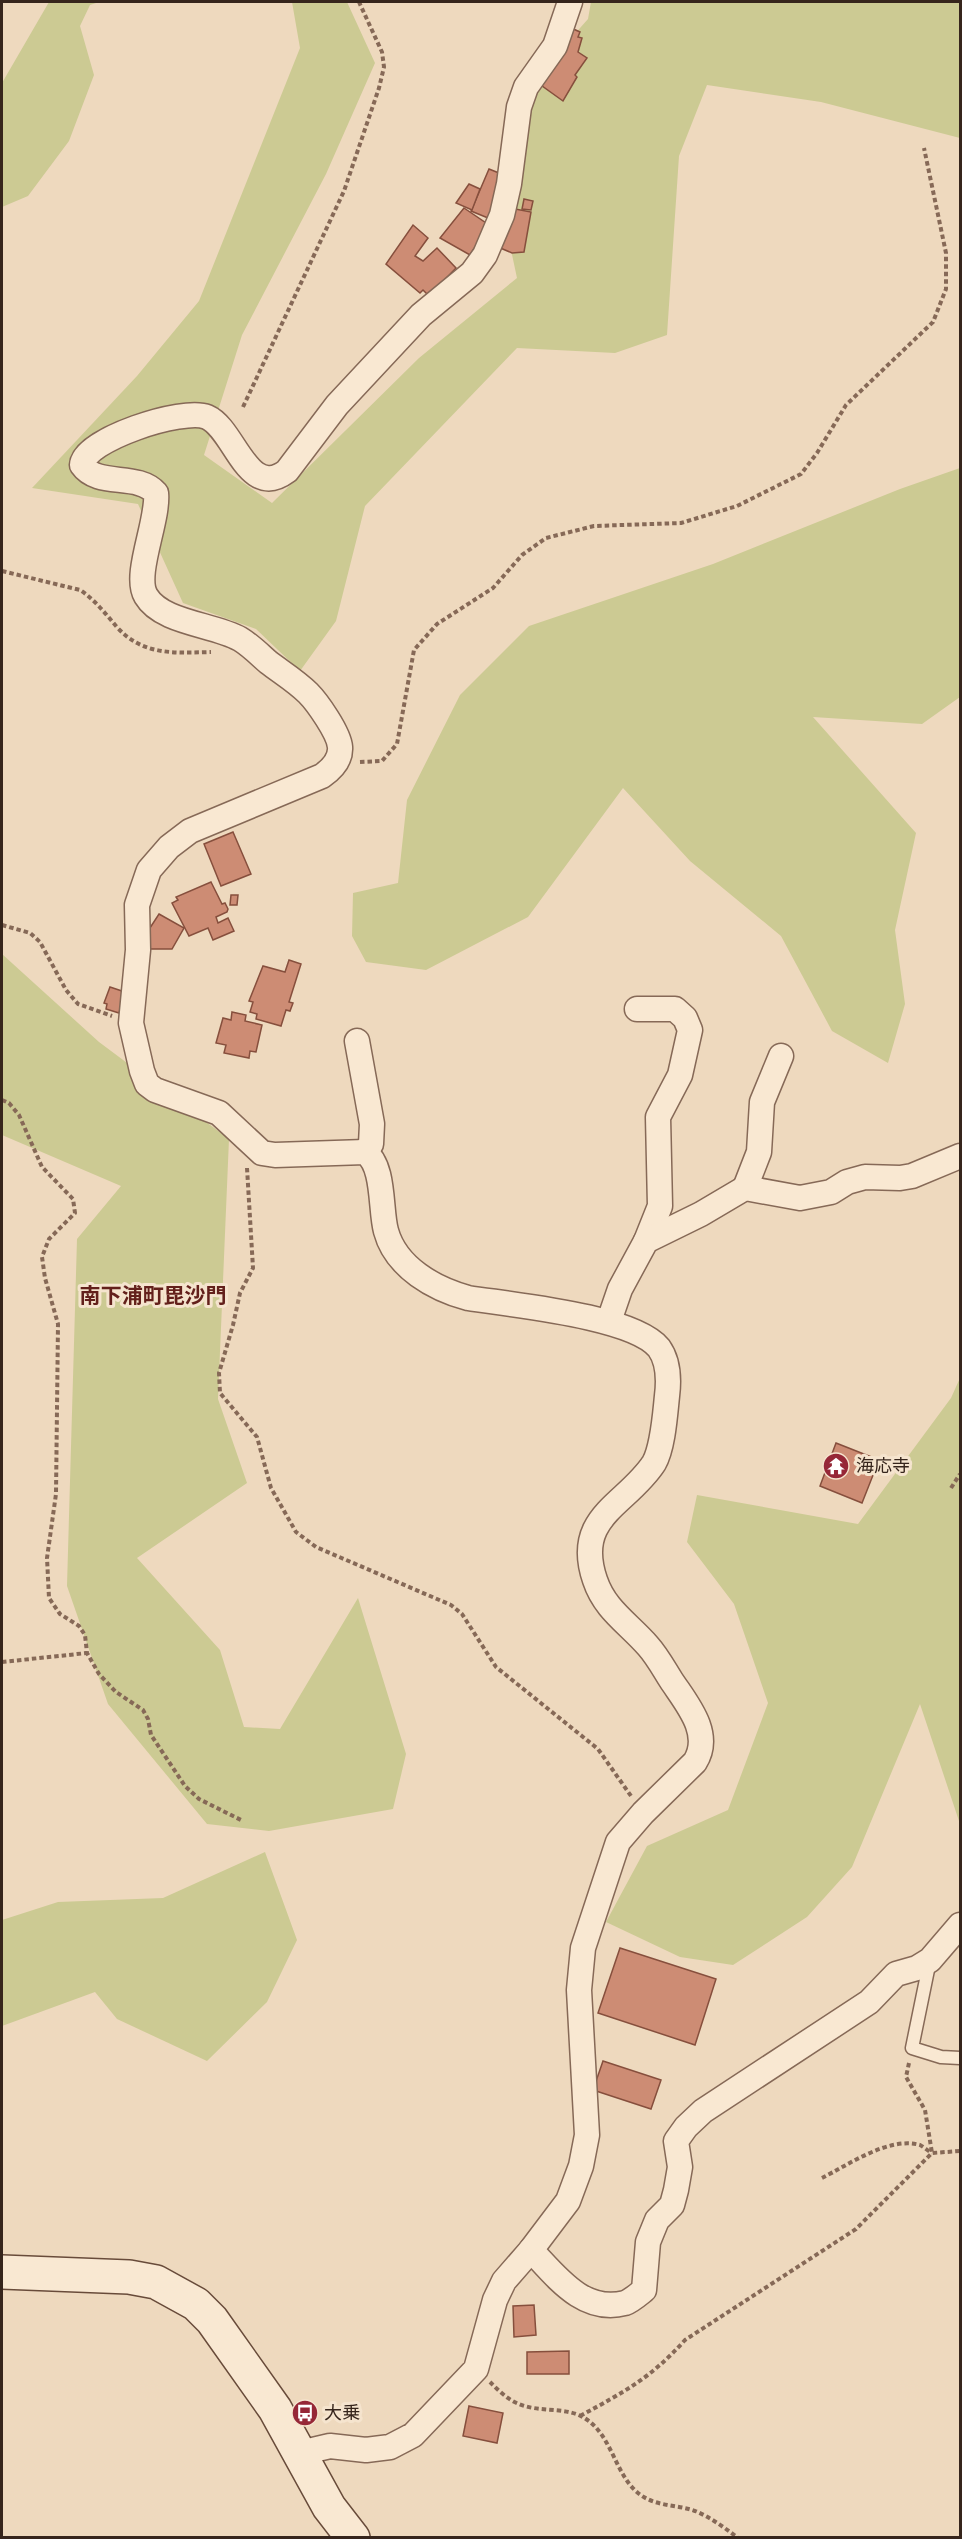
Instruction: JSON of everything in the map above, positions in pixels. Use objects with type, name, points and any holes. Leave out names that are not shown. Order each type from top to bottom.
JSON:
[{"type":"street","points":[[300,2453],[330,2446],[366,2450],[390,2447],[413,2435],[476,2369],[495,2300],[504,2281],[568,2201],[581,2166],[587,2135],[579,1990],[583,1948],[618,1842],[643,1813],[695,1762],[700,1749],[700,1735],[692,1711],[651,1649],[606,1605],[591,1568],[590,1547],[602,1518],[655,1461],[668,1388],[667,1367],[659,1349],[640,1333],[609,1321],[468,1298],[448,1293],[421,1277],[400,1257],[386,1233],[378,1178],[370,1157],[365,1152],[268,1155],[262,1153],[213,1109],[150,1087],[142,1071],[131,1023],[138,951],[137,906],[143,881],[157,859],[190,831],[322,776],[339,757],[340,746],[337,736],[308,693],[239,639],[171,615],[149,600],[144,593],[142,581],[156,493],[151,487],[137,481],[90,474],[82,465],[83,460],[93,449],[160,419],[189,414],[201,415],[220,425],[226,431],[242,460],[257,474],[271,478],[279,477],[287,471],[337,405],[421,315],[472,273],[485,255],[502,215],[519,106],[526,87],[555,46],[570,2]]},
{"type":"street","points":[[609,1321],[620,1289],[646,1241],[660,1206],[658,1117],[680,1075],[690,1030],[685,1018],[675,1009],[637,1009]]},
{"type":"street","points":[[357,1041],[372,1124],[371,1144],[365,1152]]},
{"type":"street","points":[[646,1241],[701,1215],[745,1188],[759,1152],[762,1101],[780,1056]]},
{"type":"street","points":[[745,1188],[800,1198],[831,1192],[847,1182],[865,1176],[900,1178],[912,1176],[960,1156]]},
{"type":"street","points":[[531,2250],[573,2294],[592,2301],[602,2304],[626,2303],[644,2290],[648,2242],[657,2220],[672,2205],[680,2167],[676,2141],[686,2127],[703,2111],[869,2002],[896,1974],[917,1968],[930,1960],[960,1926]]},
{"type":"street","points":[[2,2272],[129,2277],[156,2282],[178,2292],[196,2304],[212,2320],[275,2409],[329,2507],[354,2538]]},
{"type":"lane","points":[[930,1960],[912,2048],[941,2057],[960,2058]]},
{"type":"path","points":[[243,407],[344,191],[379,88],[384,67],[382,52],[359,2]]},
{"type":"path","points":[[339,757],[350,762],[382,761],[396,744],[414,650],[436,624],[493,588],[522,555],[546,538],[594,526],[681,523],[737,506],[801,474],[817,453],[846,405],[933,322],[945,289],[946,253],[924,148]]},
{"type":"path","points":[[2,571],[80,590],[89,596],[120,631],[138,645],[160,652],[212,652]]},
{"type":"path","points":[[2,925],[30,933],[40,942],[66,990],[78,1004],[131,1023]]},
{"type":"path","points":[[2,1100],[9,1103],[19,1115],[42,1167],[74,1199],[75,1213],[49,1239],[42,1257],[45,1278],[58,1324],[56,1494],[48,1568],[49,1598],[60,1614],[79,1626],[85,1635],[87,1653],[99,1674],[116,1692],[143,1710],[148,1719],[151,1735],[185,1786],[199,1799],[243,1821]]},
{"type":"path","points":[[248,1140],[246,1178],[253,1268],[240,1293],[219,1373],[220,1393],[257,1437],[271,1488],[290,1524],[296,1532],[316,1547],[451,1605],[462,1614],[489,1659],[598,1749],[643,1813]]},
{"type":"path","points":[[951,1488],[960,1474]]},
{"type":"path","points":[[2,1662],[87,1653]]},
{"type":"path","points":[[912,2048],[906,2077],[925,2110],[932,2153]]},
{"type":"path","points":[[822,2178],[878,2149],[900,2144],[920,2145],[932,2153]]},
{"type":"path","points":[[580,2416],[638,2384],[665,2362],[685,2340],[856,2229],[932,2153],[953,2149],[960,2151]]},
{"type":"path","points":[[476,2369],[502,2394],[520,2405],[580,2416],[598,2429],[629,2484],[639,2494],[652,2502],[695,2511],[738,2538]]},
{"type":"shaded area","points":[[49,2],[99,2],[90,5],[80,26],[94,75],[69,141],[28,196],[2,207],[2,83]]},
{"type":"shaded area","points":[[292,2],[347,2],[375,63],[326,174],[242,335],[204,455],[272,503],[419,358],[517,278],[501,203],[510,107],[588,19],[591,2],[960,2],[960,138],[821,102],[707,85],[679,156],[667,335],[615,353],[517,348],[365,506],[336,621],[300,671],[256,629],[183,603],[138,504],[32,488],[137,376],[199,301],[300,48]]},
{"type":"shaded area","points":[[960,468],[960,697],[922,724],[813,717],[916,833],[895,930],[905,1004],[888,1063],[832,1031],[781,936],[690,861],[623,788],[528,917],[426,970],[366,962],[352,936],[353,893],[398,883],[407,800],[460,695],[529,626],[713,564],[900,489]]},
{"type":"shaded area","points":[[2,954],[99,1042],[229,1139],[218,1399],[247,1483],[137,1558],[220,1650],[244,1727],[280,1729],[358,1598],[406,1754],[393,1809],[269,1831],[207,1824],[108,1704],[67,1586],[77,1239],[121,1186],[2,1135]]},
{"type":"shaded area","points":[[960,1378],[960,1824],[920,1704],[852,1867],[807,1917],[733,1965],[680,1957],[606,1922],[647,1846],[728,1810],[768,1703],[734,1604],[687,1542],[697,1495],[858,1524],[951,1398]]},
{"type":"shaded area","points":[[265,1852],[297,1940],[267,2002],[207,2061],[117,2019],[95,1992],[2,2026],[2,1920],[58,1902],[163,1898]]},
{"type":"building","points":[[569,27],[580,32],[578,37],[582,38],[578,52],[587,58],[575,75],[577,77],[563,101],[538,83]]},
{"type":"building","points":[[489,169],[499,173],[488,218],[471,211]]},
{"type":"building","points":[[469,184],[480,189],[472,210],[456,203]]},
{"type":"building","points":[[524,199],[533,201],[531,210],[522,209]]},
{"type":"building","points":[[464,208],[489,225],[470,255],[440,238]]},
{"type":"building","points":[[510,208],[531,212],[524,252],[512,253],[498,247]]},
{"type":"building","points":[[413,225],[428,238],[415,256],[423,261],[437,248],[456,268],[429,296],[423,290],[420,293],[386,264]]},
{"type":"building","points":[[233,832],[251,874],[221,886],[204,844]]},
{"type":"building","points":[[211,882],[222,904],[225,903],[228,909],[227,912],[216,917],[218,923],[228,918],[234,931],[213,940],[208,928],[189,936],[172,903],[178,900],[176,897]]},
{"type":"building","points":[[231,895],[238,895],[237,905],[230,905]]},
{"type":"building","points":[[159,914],[184,928],[172,949],[145,949],[146,934]]},
{"type":"building","points":[[289,960],[301,964],[289,1002],[293,1003],[290,1011],[286,1010],[281,1026],[256,1019],[257,1014],[250,1012],[253,1002],[249,1001],[263,966],[285,972]]},
{"type":"building","points":[[110,987],[125,992],[119,1013],[106,1009],[107,1004],[104,1003]]},
{"type":"building","points":[[232,1012],[246,1015],[245,1021],[262,1025],[256,1052],[250,1051],[249,1058],[224,1053],[226,1045],[216,1043],[223,1018],[231,1020]]},
{"type":"building","points":[[836,1443],[879,1460],[862,1503],[820,1486]]},
{"type":"building","points":[[620,1948],[716,1979],[695,2045],[598,2013]]},
{"type":"building","points":[[603,2061],[661,2080],[651,2109],[593,2090]]},
{"type":"building","points":[[534,2305],[536,2335],[514,2337],[513,2306]]},
{"type":"building","points":[[569,2351],[569,2374],[527,2374],[527,2352]]},
{"type":"building","points":[[469,2406],[503,2413],[497,2443],[463,2436]]},
{"type":"place","name":"海応寺","points":[[836,1466]]},
{"type":"place","name":"大乗","points":[[305,2413]]},
{"type":"district","name":"南下浦町毘沙門","points":[[153,1296]]}]
